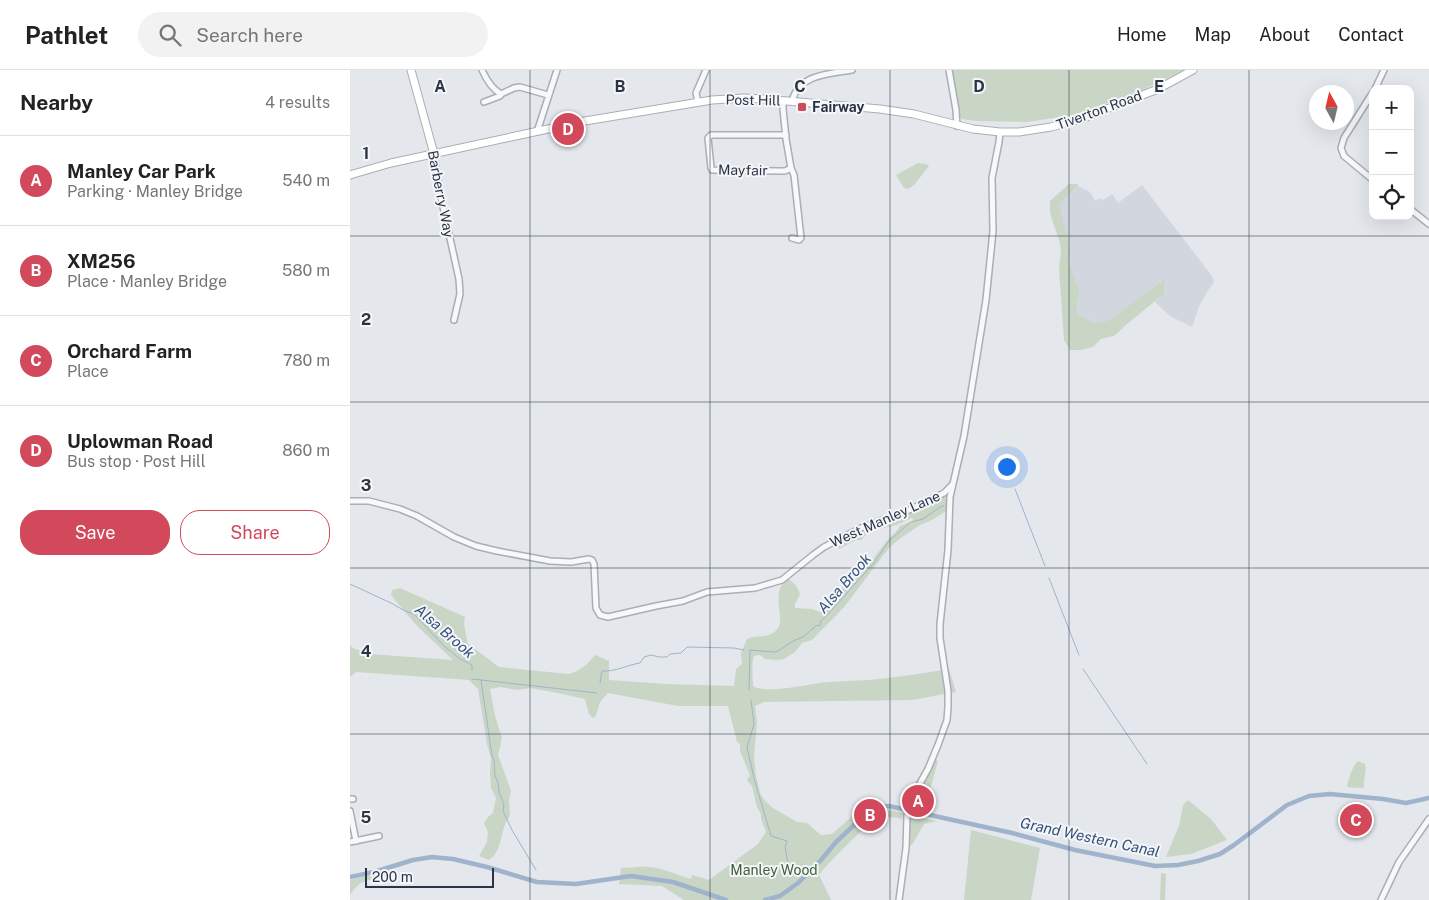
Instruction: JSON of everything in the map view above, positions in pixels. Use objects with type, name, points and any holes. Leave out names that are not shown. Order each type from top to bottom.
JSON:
[{"type":"street","name":"Barberry Way","points":[[411,70],[434,154],[459,279],[460,294],[454,320]]},
{"type":"street","points":[[482,70],[491,85],[500,94]]},
{"type":"street","points":[[537,132],[557,70]]},
{"type":"street","points":[[698,102],[696,93],[706,70]]},
{"type":"street","points":[[792,101],[794,95],[807,80],[816,76],[852,70]]},
{"type":"street","points":[[949,70],[957,126]]},
{"type":"street","name":"Tiverton Road","points":[[1000,132],[1031,131],[1071,122],[1158,89],[1192,70]]},
{"type":"street","points":[[1377,85],[1384,70]]},
{"type":"street","points":[[484,102],[520,87],[548,95]]},
{"type":"street","name":"Post Hill","points":[[350,175],[434,154],[611,116],[712,100],[744,98],[895,111],[957,126],[1000,132]]},
{"type":"street","points":[[1369,98],[1344,138],[1341,148],[1344,156],[1369,177]]},
{"type":"street","points":[[783,101],[801,238],[799,240],[792,238]]},
{"type":"street","points":[[899,900],[906,848],[909,803],[928,769],[938,746],[946,720],[949,699],[942,656],[940,624],[948,550],[950,497],[964,436],[986,300],[993,231],[992,178],[1000,132]]},
{"type":"street","name":"Mayfair","points":[[786,135],[711,135],[708,138],[710,168],[712,170],[768,171],[785,171],[791,168]]},
{"type":"street","points":[[1414,212],[1429,224]]},
{"type":"street","name":"West Manley Lane","points":[[350,501],[369,501],[400,509],[466,542],[498,551],[550,561],[592,560],[594,564],[596,608],[600,615],[608,617],[683,601],[707,592],[755,588],[777,582],[824,547],[861,528],[909,510],[944,493],[950,485],[953,485]]},
{"type":"street","points":[[944,493],[950,497]]},
{"type":"street","points":[[350,812],[356,841]]},
{"type":"street","points":[[1381,900],[1399,862],[1429,819]]},
{"type":"street","points":[[350,842],[379,836]]},
{"type":"shaded area","points":[[1142,185],[1212,276],[1214,282],[1198,309],[1192,327],[1170,316],[1155,302],[1164,294],[1165,279],[1109,320],[1095,323],[1078,314],[1076,303],[1080,293],[1069,262],[1070,249],[1060,204],[1078,186],[1090,192],[1095,201],[1100,198],[1103,200],[1112,194],[1118,203]]},
{"type":"green space","points":[[951,70],[1185,70],[1140,91],[1074,115],[1027,122],[962,119],[959,114]]},
{"type":"green space","points":[[918,163],[929,166],[914,185],[908,189],[904,188],[896,175]]},
{"type":"green space","points":[[1069,184],[1078,184],[1078,186],[1060,204],[1060,208],[1070,249],[1069,262],[1080,293],[1076,303],[1078,314],[1095,323],[1109,320],[1165,279],[1164,294],[1114,336],[1101,339],[1093,347],[1082,350],[1070,350],[1064,340],[1059,269],[1061,251],[1050,213],[1050,201]]},
{"type":"green space","name":"Manley Wood","points":[[942,496],[949,499],[948,510],[920,525],[888,549],[845,606],[812,640],[802,643],[795,652],[784,659],[765,659],[760,655],[754,656],[753,659],[753,686],[769,689],[888,678],[949,669],[956,692],[912,700],[764,702],[755,706],[757,721],[754,757],[756,776],[760,793],[764,800],[773,808],[797,822],[807,823],[821,835],[832,834],[857,812],[864,818],[883,810],[903,813],[902,819],[885,817],[874,821],[823,870],[819,875],[831,900],[684,900],[662,886],[619,884],[621,868],[639,867],[660,869],[691,879],[692,875],[709,880],[758,844],[766,832],[752,786],[747,780],[750,775],[740,751],[740,744],[737,742],[728,706],[678,706],[608,693],[600,702],[596,716],[593,718],[589,714],[585,699],[530,688],[517,690],[500,687],[490,689],[495,716],[502,738],[498,755],[511,791],[509,800],[510,816],[504,827],[497,851],[489,860],[479,856],[487,842],[488,832],[484,823],[493,813],[496,798],[491,788],[491,758],[478,689],[469,680],[356,672],[350,677],[350,645],[369,654],[453,660],[416,625],[391,595],[392,590],[400,588],[465,617],[464,624],[468,644],[499,667],[569,674],[584,667],[595,655],[609,661],[609,680],[734,686],[736,669],[742,664],[741,653],[747,639],[770,635],[778,628],[780,622],[779,593],[781,586],[787,579],[792,581],[800,594],[795,608],[812,609],[820,612],[826,611],[837,593],[861,575],[900,526],[913,521],[913,519],[869,532],[861,540],[856,540],[839,549],[835,544],[837,542]]},
{"type":"green space","points":[[936,760],[938,761],[932,783],[924,800],[917,792]]},
{"type":"green space","points":[[1358,761],[1365,764],[1364,788],[1347,786],[1352,769]]},
{"type":"green space","points":[[1188,800],[1211,819],[1227,840],[1191,854],[1166,857],[1179,826],[1183,805]]},
{"type":"green space","points":[[909,816],[937,821],[924,824],[912,845],[909,845]]},
{"type":"green space","points":[[971,830],[1040,848],[1031,900],[964,900]]},
{"type":"green space","points":[[385,872],[388,874],[384,879],[364,881],[350,895],[350,880]]},
{"type":"green space","points":[[1161,873],[1166,874],[1165,900],[1160,900]]},
{"type":"waterway","points":[[1015,489],[1045,566]]},
{"type":"waterway","name":"Alsa Brook","points":[[749,650],[775,652],[803,637],[817,625],[821,624],[820,622],[873,564],[889,541],[911,522],[923,519],[944,506]]},
{"type":"waterway","points":[[1049,578],[1079,655]]},
{"type":"waterway","name":"Alsa Brook","points":[[350,584],[414,614],[443,645],[460,659],[472,665],[472,670]]},
{"type":"waterway","name":"Alsa Brook","points":[[600,683],[602,671],[640,663],[644,657],[651,655],[667,657],[670,654],[681,653],[687,647],[744,650]]},
{"type":"waterway","points":[[749,690],[750,651]]},
{"type":"waterway","points":[[1083,669],[1147,764]]},
{"type":"waterway","name":"Alsa Brook","points":[[472,679],[597,693]]},
{"type":"waterway","points":[[481,680],[495,776],[504,805],[503,811],[536,870]]},
{"type":"waterway","points":[[751,700],[754,724],[747,747],[771,836],[787,841],[785,847],[790,873]]},
{"type":"waterway","name":"Grand Western Canal","points":[[765,900],[780,896],[798,883],[836,842],[866,814],[878,807],[889,806],[1012,833],[1075,850],[1155,866],[1178,865],[1220,854],[1287,805],[1309,796],[1330,794],[1406,803],[1429,798]]},
{"type":"waterway","name":"Grand Western Canal","points":[[350,877],[413,860],[432,857],[453,859],[487,867],[537,882],[576,884],[631,876],[673,882],[726,900]]},
{"type":"place","name":"Fairway","points":[[802,107]]},
{"type":"place","name":"Uplowman Road","points":[[568,129]]},
{"type":"place","name":"Manley Car Park","points":[[918,801]]},
{"type":"place","name":"XM256","points":[[870,815]]},
{"type":"place","name":"Orchard Farm","points":[[1356,820]]}]
